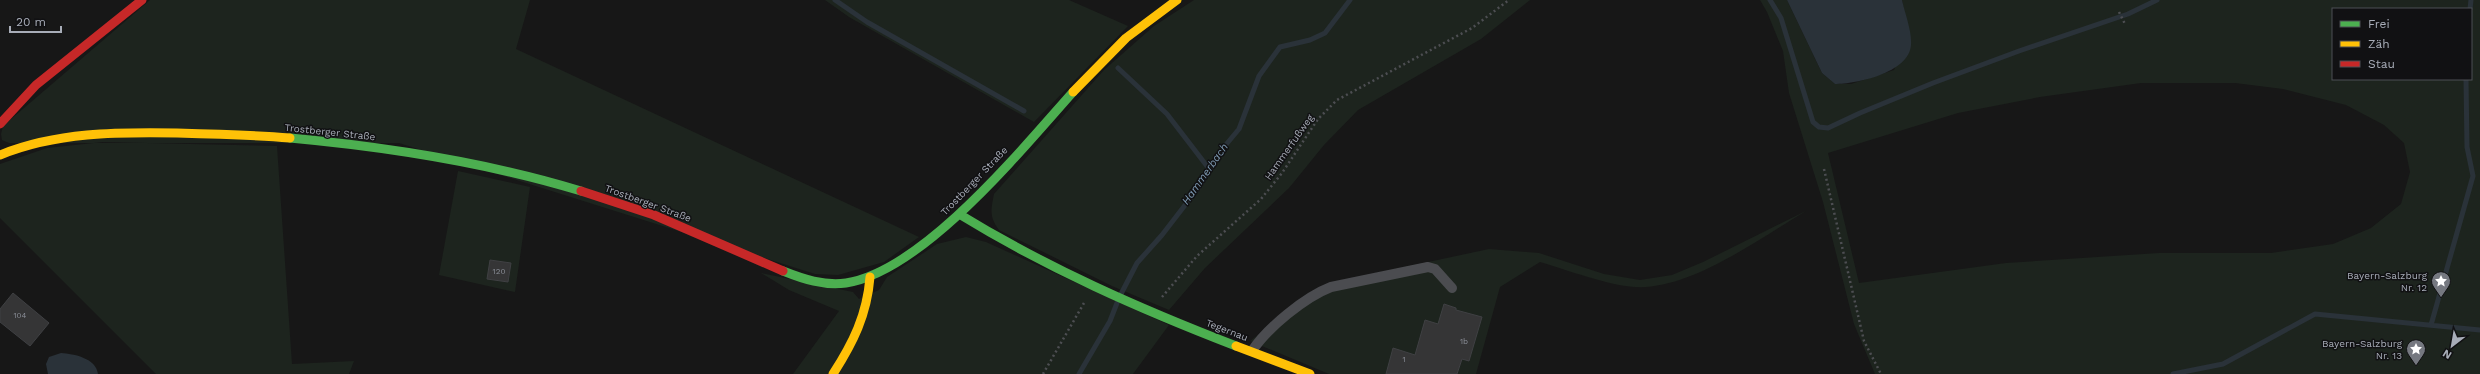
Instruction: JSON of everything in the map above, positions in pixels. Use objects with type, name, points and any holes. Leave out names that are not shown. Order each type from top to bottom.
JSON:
[{"type":"main road","points":[[0,124],[36,85],[142,0]]},
{"type":"main road","name":"Trostberger Straße","points":[[0,155],[26,144],[54,139],[133,134],[248,135],[373,147],[525,175],[574,189],[662,218],[797,276],[829,284],[856,281],[870,277],[930,239],[959,214],[1103,60],[1126,38],[1176,0]]},
{"type":"main road","name":"Tegernau","points":[[959,214],[1038,261],[1093,287],[1310,374]]},
{"type":"main road","points":[[834,374],[859,331],[869,300],[870,277]]},
{"type":"lane","points":[[1252,351],[1260,338],[1322,291],[1331,287],[1428,267],[1435,269],[1452,288]]},
{"type":"path","name":"Hammerfußweg","points":[[1150,311],[1198,256],[1261,199],[1282,173],[1318,119],[1337,100],[1472,28],[1509,0]]},
{"type":"path","points":[[2119,12],[2125,24]]},
{"type":"path","points":[[1824,170],[1864,341],[1881,374]]},
{"type":"path","points":[[1043,374],[1093,287]]},
{"type":"shaded area","points":[[150,0],[530,0],[516,49],[919,237],[884,262],[838,275],[815,274],[399,143],[9,143],[2,140],[1,134],[3,126]]},
{"type":"shaded area","points":[[825,0],[1069,0],[1128,26],[1034,122],[849,17]]},
{"type":"shaded area","points":[[1194,0],[1530,0],[1481,39],[1358,110],[1324,145],[1289,188],[1205,268],[1169,310],[1112,286],[999,230],[992,217],[992,209],[994,194],[1104,70],[1154,26]]},
{"type":"shaded area","points":[[1760,0],[1787,0],[1822,73],[1835,84],[1851,84],[1894,70],[1908,29],[1902,0],[2480,0],[2480,374],[1875,374],[1854,324],[1823,202],[1789,93],[1783,51],[1767,12]],"holes":[[[2141,83],[2235,83],[2283,89],[2346,105],[2384,125],[2404,143],[2410,172],[2401,204],[2371,228],[2333,244],[2271,253],[2159,253],[2006,263],[1859,283],[1828,153],[1958,113],[2040,97]]]},
{"type":"shaded area","points":[[1787,0],[1902,0],[1910,34],[1911,45],[1908,55],[1892,70],[1880,75],[1855,82],[1835,84],[1822,73]]},
{"type":"shaded area","points":[[103,142],[277,146],[292,364],[354,361],[349,374],[156,374],[0,218],[0,164],[47,148]]},
{"type":"shaded area","points":[[458,171],[530,187],[515,292],[439,275]]},
{"type":"shaded area","points":[[1806,211],[1724,261],[1701,272],[1656,286],[1624,286],[1587,277],[1540,262],[1500,287],[1476,374],[1329,374],[1250,341],[1317,290],[1339,281],[1489,249],[1539,253],[1604,274],[1640,280],[1672,275],[1703,262]]},
{"type":"shaded area","points":[[966,237],[986,242],[1169,325],[1133,374],[793,374],[839,311],[789,290],[761,273],[853,292],[859,299],[879,290],[887,277],[937,244]]},
{"type":"shaded area","points":[[61,353],[72,354],[84,358],[93,364],[98,374],[48,374],[46,364],[49,357]]},
{"type":"building","points":[[490,260],[511,263],[508,282],[487,279]]},
{"type":"building","points":[[13,293],[49,323],[30,346],[0,322],[0,309]]},
{"type":"building","points":[[1444,304],[1456,308],[1456,310],[1482,317],[1469,361],[1462,359],[1457,374],[1386,374],[1393,348],[1415,355],[1425,320],[1438,324]]},
{"type":"waterway","points":[[835,0],[867,22],[1024,111]]},
{"type":"waterway","name":"Hammerbach","points":[[1121,294],[1137,263],[1162,235],[1199,187],[1224,147],[1239,129],[1259,76],[1280,47],[1310,40],[1325,33],[1350,0]]},
{"type":"waterway","points":[[1770,0],[1781,18],[1813,122],[1819,127],[1828,128],[1933,83],[2019,51],[2128,14],[2157,0]]},
{"type":"waterway","points":[[2470,8],[2471,0]]},
{"type":"waterway","points":[[1118,68],[1167,114],[1210,170]]},
{"type":"waterway","points":[[2431,325],[2473,176],[2467,147],[2466,80]]},
{"type":"waterway","name":"Hammerbach","points":[[1079,374],[1110,321],[1117,303]]},
{"type":"waterway","points":[[2173,374],[2223,364],[2315,314],[2480,330]]},
{"type":"traffic: fast","points":[[783,271],[798,277],[822,283],[838,284],[876,274],[907,256],[938,232],[969,204],[1027,144],[1073,92]]},
{"type":"traffic: fast","points":[[290,138],[363,146],[437,157],[509,172],[581,191]]},
{"type":"traffic: fast","points":[[959,214],[992,234],[1060,270],[1129,302],[1236,346]]},
{"type":"traffic: slow","points":[[1073,92],[1126,38],[1177,0]]},
{"type":"traffic: slow","points":[[0,155],[21,147],[43,142],[109,133],[177,133],[290,138]]},
{"type":"traffic: slow","points":[[833,374],[853,340],[858,328],[866,304],[870,277]]},
{"type":"traffic: slow","points":[[1236,346],[1310,374]]},
{"type":"traffic: jam","points":[[0,124],[36,85],[142,0]]},
{"type":"traffic: jam","points":[[581,191],[654,215],[783,271]]},
{"type":"place","name":"Bayern-Salzburg Nr. 12","points":[[2441,298]]},
{"type":"place","name":"Bayern-Salzburg Nr. 13","points":[[2416,366]]}]
